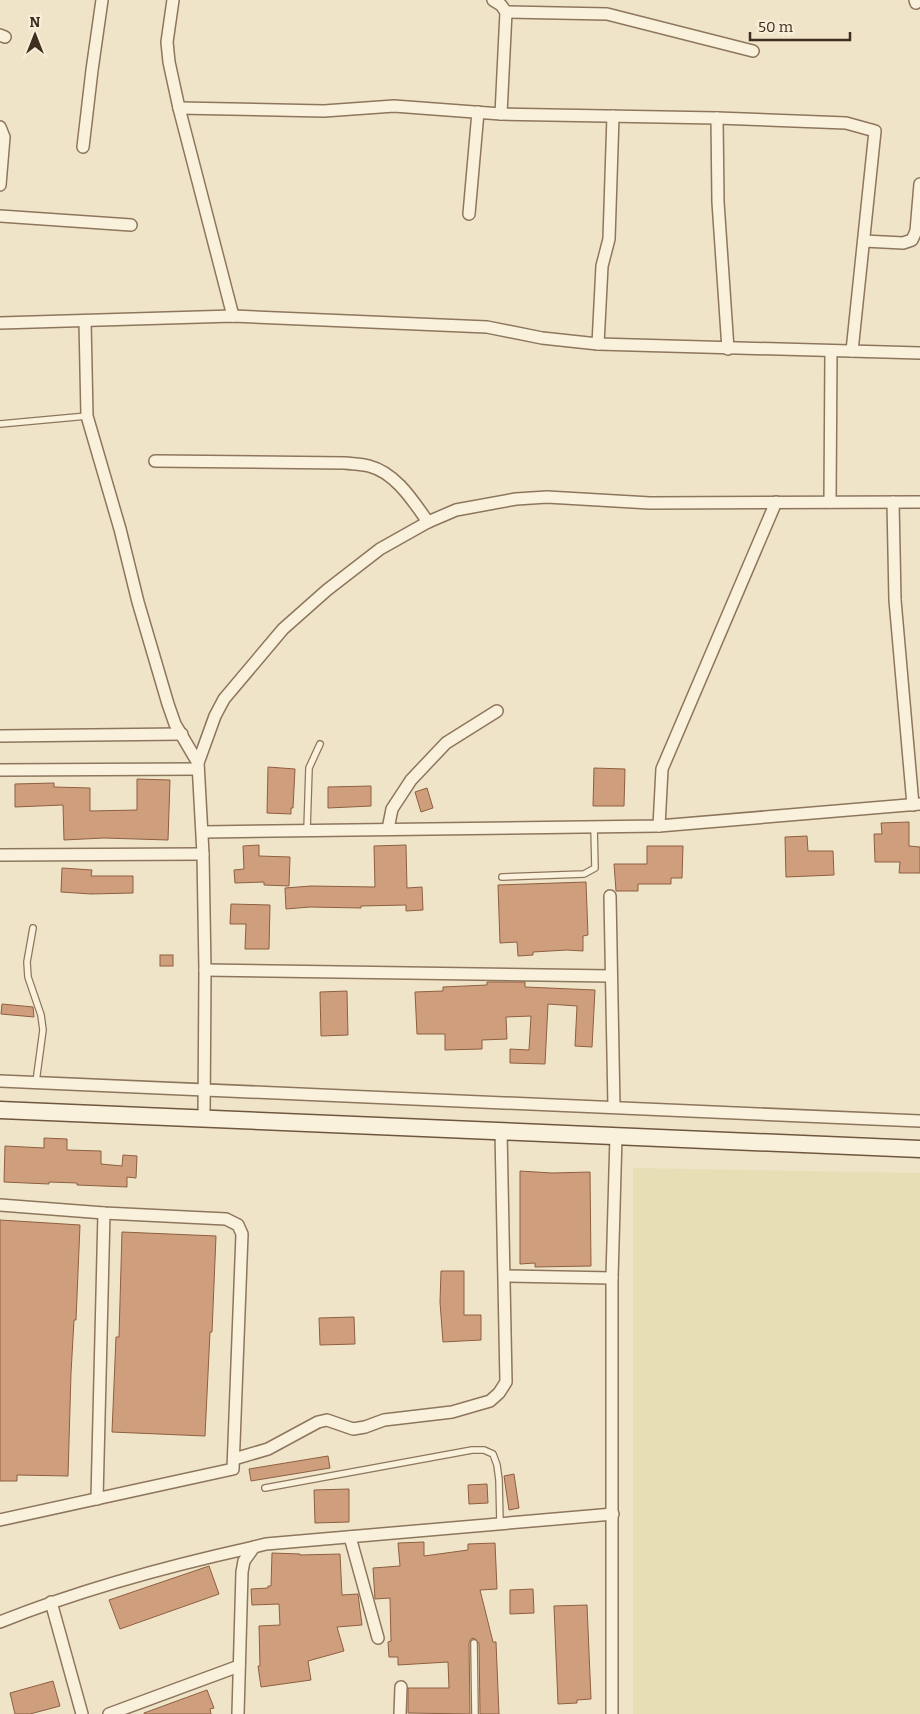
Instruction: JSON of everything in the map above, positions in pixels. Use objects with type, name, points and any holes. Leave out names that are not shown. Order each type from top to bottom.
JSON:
[{"type":"main road","points":[[0,1110],[920,1149]]},
{"type":"street","points":[[83,147],[102,0]]},
{"type":"street","points":[[172,0],[167,42],[169,62],[179,108],[233,316]]},
{"type":"street","points":[[493,0],[501,5],[506,12],[501,114]]},
{"type":"street","points":[[506,12],[608,14],[753,51]]},
{"type":"street","points":[[179,108],[324,111],[394,106],[501,114],[717,118],[846,123],[875,130],[852,351]]},
{"type":"street","points":[[469,214],[478,112]]},
{"type":"street","points":[[598,344],[602,266],[609,240],[613,116]]},
{"type":"street","points":[[717,118],[718,202],[728,349]]},
{"type":"street","points":[[0,127],[4,137],[0,185]]},
{"type":"street","points":[[864,241],[903,243],[912,240],[916,231],[920,184]]},
{"type":"street","points":[[0,216],[131,225]]},
{"type":"street","points":[[0,323],[233,316],[487,328],[542,338],[598,344],[728,349],[920,352]]},
{"type":"street","points":[[85,321],[87,416],[168,704],[175,724],[198,766],[203,832],[205,970],[204,1118]]},
{"type":"street","points":[[830,502],[831,351]]},
{"type":"street","points":[[155,461],[346,463],[371,467],[390,477],[406,492],[428,522]]},
{"type":"street","points":[[198,766],[215,716],[224,699],[283,629],[327,590],[380,549],[428,522],[456,510],[516,499],[547,497],[650,503],[920,502]]},
{"type":"street","points":[[659,826],[662,769],[776,502]]},
{"type":"street","points":[[203,832],[659,826],[917,804],[896,600],[893,502]]},
{"type":"street","points":[[388,829],[392,810],[411,780],[446,743],[497,711]]},
{"type":"street","points":[[0,736],[182,734]]},
{"type":"street","points":[[0,770],[198,766]]},
{"type":"street","points":[[0,855],[203,854]]},
{"type":"street","points":[[610,896],[614,1107]]},
{"type":"street","points":[[205,970],[611,976]]},
{"type":"street","points":[[0,1081],[920,1121]]},
{"type":"street","points":[[234,1459],[268,1448],[318,1422],[327,1420],[353,1428],[365,1427],[384,1420],[452,1412],[490,1402],[499,1393],[506,1382],[501,1131]]},
{"type":"street","points":[[612,1714],[612,1278],[616,1136]]},
{"type":"street","points":[[0,1206],[226,1219],[238,1225],[242,1234],[234,1469],[0,1520]]},
{"type":"street","points":[[98,1499],[104,1213]]},
{"type":"street","points":[[505,1276],[612,1278]]},
{"type":"street","points":[[0,1622],[51,1602],[180,1563],[266,1544],[613,1514]]},
{"type":"street","points":[[350,1537],[378,1638]]},
{"type":"street","points":[[238,1714],[242,1572],[244,1561],[254,1547]]},
{"type":"street","points":[[51,1602],[82,1714]]},
{"type":"street","points":[[109,1714],[239,1666]]},
{"type":"street","points":[[400,1687],[400,1714]]},
{"type":"lane","points":[[0,424],[87,416]]},
{"type":"lane","points":[[307,830],[309,768],[320,744]]},
{"type":"lane","points":[[502,878],[584,874],[590,872],[594,868],[594,827]]},
{"type":"lane","points":[[33,928],[28,962],[28,977],[42,1016],[43,1030],[36,1082]]},
{"type":"lane","points":[[265,1488],[472,1450],[484,1450],[493,1454],[497,1465],[500,1523]]},
{"type":"lane","points":[[474,1643],[476,1714]]},
{"type":"shaded area","points":[[633,1168],[920,1173],[920,1714],[633,1714]]},
{"type":"building","points":[[268,767],[295,769],[291,814],[267,813]]},
{"type":"building","points":[[594,768],[625,769],[624,806],[593,806]]},
{"type":"building","points":[[137,779],[170,780],[168,840],[104,838],[64,840],[63,805],[15,807],[15,784],[54,783],[54,787],[90,788],[90,811],[137,810]]},
{"type":"building","points":[[371,786],[371,806],[328,808],[328,787]]},
{"type":"building","points":[[427,788],[433,808],[421,812],[415,792]]},
{"type":"building","points":[[909,822],[909,846],[920,847],[920,873],[899,873],[900,862],[875,862],[874,834],[882,834],[881,823]]},
{"type":"building","points":[[807,836],[808,851],[833,851],[834,875],[786,877],[785,837]]},
{"type":"building","points":[[259,845],[259,856],[290,857],[289,886],[264,885],[264,882],[235,883],[234,870],[244,869],[243,846]]},
{"type":"building","points":[[406,845],[407,888],[422,887],[423,910],[406,911],[406,905],[286,909],[285,888],[311,886],[375,887],[374,846]]},
{"type":"building","points":[[647,846],[683,846],[682,878],[671,878],[671,884],[638,884],[638,891],[616,891],[614,864],[647,864]]},
{"type":"building","points":[[62,868],[92,870],[91,876],[133,876],[133,893],[91,894],[61,892]]},
{"type":"building","points":[[586,882],[588,935],[583,936],[583,951],[533,952],[533,955],[518,956],[517,942],[500,943],[498,885]]},
{"type":"building","points":[[231,904],[270,905],[269,949],[245,949],[246,924],[230,924]]},
{"type":"building","points":[[160,955],[173,955],[173,966],[160,966]]},
{"type":"building","points":[[487,982],[525,982],[525,987],[595,990],[592,1047],[575,1046],[577,1006],[548,1004],[545,1064],[510,1063],[510,1049],[529,1050],[531,1016],[506,1017],[507,1039],[482,1040],[482,1049],[445,1050],[445,1034],[417,1034],[415,992],[443,991],[443,987],[487,985]]},
{"type":"building","points":[[347,991],[348,1035],[321,1036],[320,992]]},
{"type":"building","points":[[2,1004],[33,1007],[34,1017],[1,1014]]},
{"type":"building","points":[[44,1138],[67,1139],[67,1150],[101,1151],[101,1164],[122,1166],[123,1155],[137,1156],[136,1178],[127,1177],[127,1187],[77,1185],[77,1183],[4,1182],[5,1146],[44,1148]]},
{"type":"building","points":[[520,1171],[552,1173],[590,1172],[591,1266],[535,1267],[535,1263],[520,1264]]},
{"type":"building","points":[[0,1220],[80,1225],[76,1320],[74,1320],[71,1373],[68,1476],[17,1475],[17,1481],[0,1481]]},
{"type":"building","points":[[122,1232],[216,1236],[205,1436],[112,1432],[116,1337],[119,1337]]},
{"type":"building","points":[[441,1271],[464,1271],[464,1315],[481,1315],[481,1340],[443,1342],[440,1302]]},
{"type":"building","points":[[354,1317],[355,1344],[320,1345],[319,1318]]},
{"type":"building","points":[[328,1456],[330,1468],[251,1481],[249,1469]]},
{"type":"building","points":[[514,1474],[519,1508],[509,1510],[504,1476]]},
{"type":"building","points":[[487,1484],[488,1503],[469,1504],[468,1485]]},
{"type":"building","points":[[349,1489],[349,1522],[315,1523],[314,1490]]},
{"type":"building","points":[[424,1542],[424,1556],[468,1550],[468,1544],[495,1543],[497,1589],[480,1590],[493,1642],[496,1642],[499,1714],[480,1714],[479,1643],[474,1638],[469,1643],[470,1714],[408,1713],[408,1688],[449,1688],[448,1662],[398,1665],[398,1657],[389,1657],[388,1642],[391,1641],[390,1598],[375,1599],[373,1568],[400,1566],[398,1543]]},
{"type":"building","points":[[272,1553],[300,1555],[340,1554],[342,1595],[358,1594],[362,1625],[337,1627],[344,1651],[308,1661],[311,1680],[261,1687],[258,1666],[260,1666],[259,1626],[280,1625],[279,1604],[252,1605],[251,1589],[268,1588],[268,1586],[271,1586]]},
{"type":"building","points":[[209,1566],[219,1594],[120,1629],[109,1600]]},
{"type":"building","points":[[533,1589],[534,1613],[510,1614],[510,1590]]},
{"type":"building","points":[[587,1605],[591,1699],[577,1700],[577,1703],[558,1704],[554,1606]]},
{"type":"building","points":[[53,1681],[60,1706],[30,1714],[15,1714],[10,1693]]},
{"type":"building","points":[[207,1690],[214,1708],[210,1709],[211,1714],[144,1714],[144,1713]]}]
